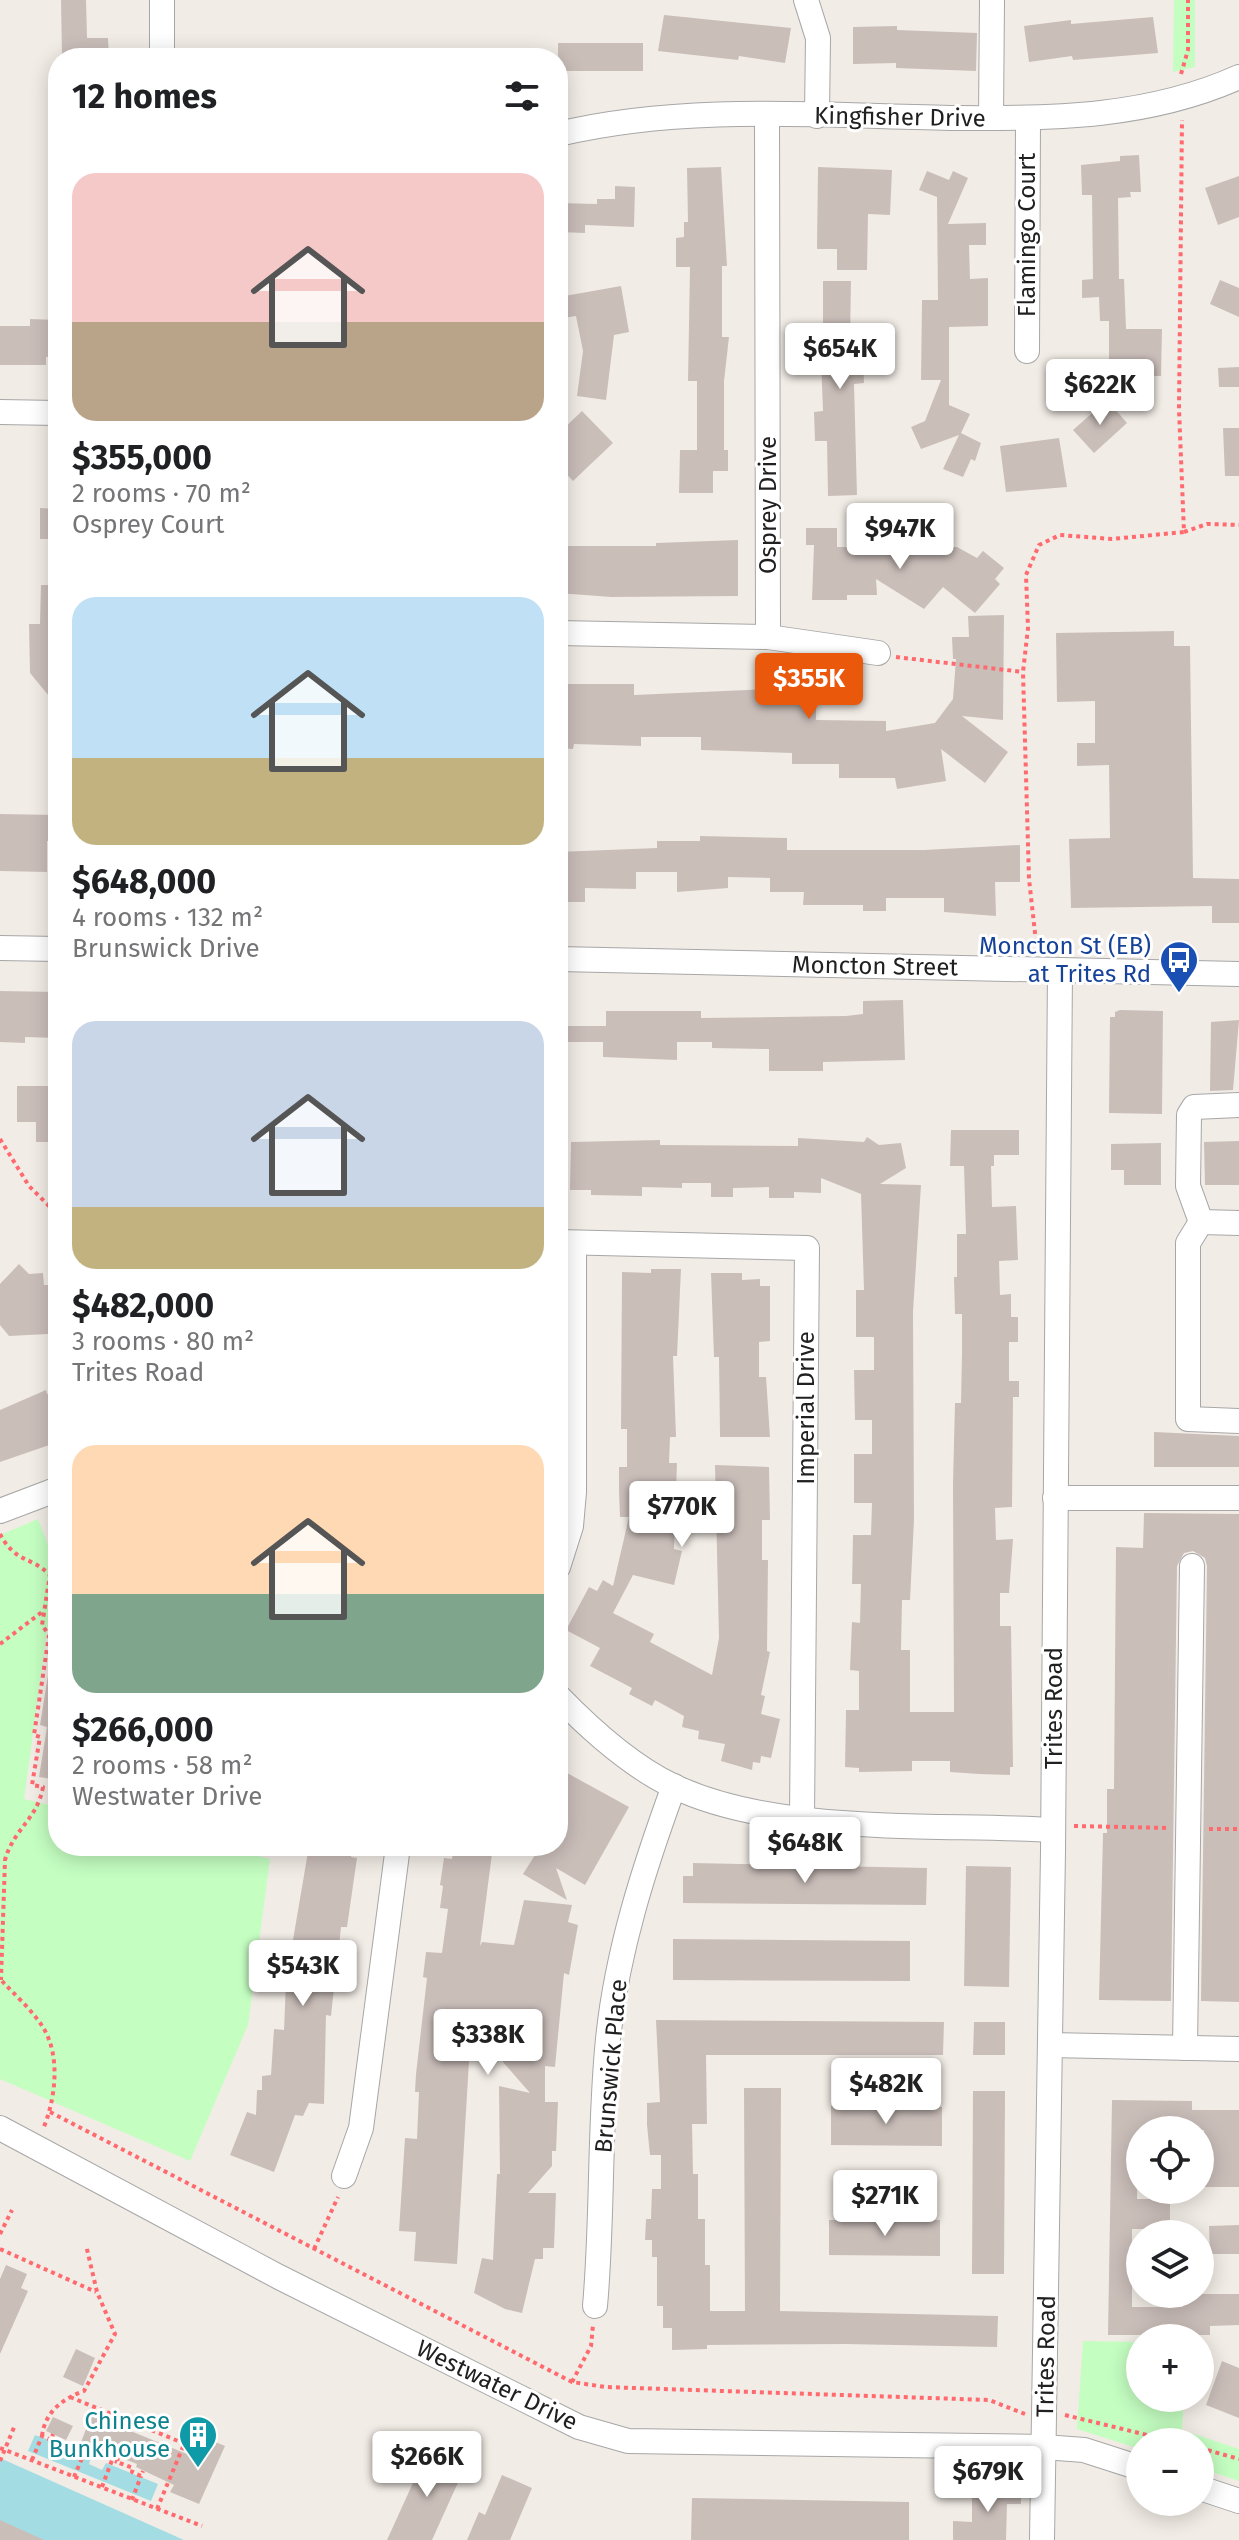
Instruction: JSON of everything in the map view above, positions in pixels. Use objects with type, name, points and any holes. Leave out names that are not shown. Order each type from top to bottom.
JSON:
[{"type":"street","points":[[162,0],[162,48]]},
{"type":"street","points":[[806,0],[818,38],[817,116]]},
{"type":"street","points":[[991,118],[992,0]]},
{"type":"street","name":"Kingfisher Drive","points":[[568,132],[648,117],[1028,119],[1114,113],[1182,98],[1239,77]]},
{"type":"street","name":"Osprey Drive","points":[[767,116],[768,637]]},
{"type":"street","name":"Flamingo Court","points":[[1027,351],[1028,119]]},
{"type":"street","points":[[0,412],[48,413]]},
{"type":"street","points":[[568,633],[768,637],[878,653]]},
{"type":"street","points":[[0,948],[48,949]]},
{"type":"street","name":"Moncton Street","points":[[568,959],[1239,974]]},
{"type":"street","name":"Trites Road","points":[[1042,2540],[1053,1827],[1060,970]]},
{"type":"street","points":[[1201,1222],[1188,1186],[1189,1115],[1194,1107],[1205,1104],[1239,1105]]},
{"type":"street","points":[[1201,1222],[1239,1223]]},
{"type":"street","points":[[1201,1222],[1188,1243],[1188,1419],[1239,1421]]},
{"type":"street","name":"Imperial Drive","points":[[568,1242],[807,1248],[802,1818]]},
{"type":"street","points":[[568,1304],[574,1492],[568,1535]]},
{"type":"street","points":[[0,1511],[48,1493]]},
{"type":"street","points":[[1055,1498],[1239,1498]]},
{"type":"street","points":[[1185,2048],[1192,1566]]},
{"type":"street","points":[[568,1705],[617,1748],[674,1786],[740,1807],[802,1818],[1053,1827]]},
{"type":"street","name":"Brunswick Place","points":[[595,2306],[600,2253],[605,2072],[613,1998],[644,1868],[674,1786]]},
{"type":"street","points":[[344,2176],[361,2128],[397,1856]]},
{"type":"street","points":[[1050,2045],[1239,2049]]},
{"type":"street","name":"Westwater Drive","points":[[0,2128],[279,2277],[579,2427],[604,2435],[628,2441],[1044,2447],[1084,2450],[1126,2464]]},
{"type":"street","points":[[1214,2493],[1239,2501]]},
{"type":"path","points":[[1181,74],[1188,50],[1188,0]]},
{"type":"path","points":[[1182,120],[1179,409],[1184,532]]},
{"type":"path","points":[[1036,942],[1029,879],[1023,672],[1028,628],[1026,575],[1039,545],[1060,535],[1112,539],[1184,532],[1207,524],[1239,525]]},
{"type":"path","points":[[878,653],[1023,672]]},
{"type":"path","points":[[0,1139],[29,1186],[48,1205]]},
{"type":"path","points":[[0,1534],[8,1550],[17,1558],[48,1574]]},
{"type":"path","points":[[48,1587],[42,1625],[48,1634]]},
{"type":"path","points":[[0,1644],[44,1611]]},
{"type":"path","points":[[36,2146],[50,2112],[54,2081],[52,2053],[45,2030],[1,1979],[5,1860],[10,1842],[39,1807],[43,1787],[32,1785],[40,1737],[34,1735],[48,1642]]},
{"type":"path","points":[[1053,1827],[1239,1829]]},
{"type":"path","points":[[314,2249],[331,2217],[344,2176]]},
{"type":"path","points":[[0,2234],[12,2210]]},
{"type":"path","points":[[32,2460],[51,2412],[69,2397],[84,2391],[115,2334],[97,2292],[86,2245]]},
{"type":"path","points":[[0,2249],[97,2292]]},
{"type":"path","points":[[572,2382],[591,2346],[595,2306]]},
{"type":"path","points":[[69,2397],[183,2443]]},
{"type":"path","points":[[157,2509],[195,2418]]},
{"type":"path","points":[[0,2461],[2,2449],[15,2425]]},
{"type":"path","points":[[42,2436],[51,2440],[53,2434]]},
{"type":"path","points":[[74,2477],[88,2444]]},
{"type":"path","points":[[2,2449],[202,2526]]},
{"type":"path","points":[[1214,2452],[1239,2459]]},
{"type":"path","points":[[101,2488],[112,2460],[117,2460],[133,2468],[132,2472],[142,2473],[132,2500]]},
{"type":"green space","points":[[1174,0],[1195,0],[1195,67],[1173,72]]},
{"type":"green space","points":[[38,1519],[48,1545],[48,1624],[24,1799],[48,1805],[48,1856],[257,1856],[270,1859],[248,2025],[190,2161],[0,2079],[0,1535]]},
{"type":"green space","points":[[1083,2341],[1126,2342],[1126,2412],[1183,2412],[1182,2428],[1126,2428],[1126,2445],[1077,2429]]},
{"type":"green space","points":[[1214,2441],[1239,2449],[1239,2481],[1214,2473]]},
{"type":"water","points":[[35,2435],[92,2455],[89,2464],[102,2470],[106,2463],[158,2484],[151,2501],[28,2451]]},
{"type":"water","points":[[0,2458],[184,2540],[0,2540]]},
{"type":"building","points":[[61,0],[86,0],[87,38],[108,38],[108,48],[62,48]]},
{"type":"building","points":[[664,15],[791,28],[785,63],[739,56],[738,60],[658,51]]},
{"type":"building","points":[[1153,17],[1158,53],[1073,60],[1072,56],[1029,62],[1024,26],[1071,20],[1071,24]]},
{"type":"building","points":[[897,26],[897,30],[977,33],[976,71],[896,68],[896,63],[853,64],[853,27]]},
{"type":"building","points":[[558,43],[643,43],[643,71],[568,71],[568,48],[558,48]]},
{"type":"building","points":[[1139,155],[1141,192],[1130,192],[1131,197],[1118,198],[1119,279],[1124,279],[1126,329],[1162,329],[1161,376],[1133,376],[1139,371],[1109,371],[1109,321],[1100,321],[1099,297],[1082,298],[1082,280],[1093,279],[1092,195],[1082,195],[1081,165],[1120,161],[1120,156]]},
{"type":"building","points":[[721,167],[727,266],[722,266],[722,337],[729,337],[724,381],[724,450],[728,450],[728,471],[713,471],[713,493],[679,493],[680,450],[697,450],[697,381],[688,381],[690,267],[676,267],[676,238],[684,237],[684,222],[688,222],[687,168]]},
{"type":"building","points":[[818,167],[892,170],[890,215],[868,214],[867,270],[837,270],[837,249],[817,249]]},
{"type":"building","points":[[927,171],[949,180],[953,171],[968,178],[948,224],[986,223],[986,245],[969,245],[970,279],[988,278],[988,326],[949,327],[949,405],[970,414],[961,433],[981,443],[975,461],[971,459],[963,477],[943,469],[959,435],[921,449],[911,427],[925,421],[941,380],[921,380],[922,300],[938,300],[937,197],[919,190]]},
{"type":"building","points":[[1239,176],[1239,217],[1218,225],[1205,188]]},
{"type":"building","points":[[615,186],[635,187],[634,227],[585,225],[585,233],[568,232],[568,203],[597,204],[597,199],[615,199]]},
{"type":"building","points":[[1220,280],[1239,288],[1239,317],[1210,304]]},
{"type":"building","points":[[823,281],[851,281],[850,339],[862,339],[864,383],[854,384],[857,495],[828,496],[827,441],[815,441],[814,412],[823,411],[821,359],[834,358],[832,326],[823,326]]},
{"type":"building","points":[[621,286],[629,332],[614,335],[606,400],[577,396],[583,351],[576,316],[568,317],[568,295]]},
{"type":"building","points":[[30,319],[48,320],[46,365],[0,365],[0,326],[30,326]]},
{"type":"building","points":[[1239,367],[1239,387],[1219,387],[1218,368]]},
{"type":"building","points":[[1107,400],[1127,423],[1094,453],[1073,430]]},
{"type":"building","points":[[582,411],[613,443],[573,481],[568,476],[568,424]]},
{"type":"building","points":[[1223,428],[1239,428],[1239,476],[1225,476]]},
{"type":"building","points":[[1059,438],[1067,487],[1006,492],[1000,446]]},
{"type":"building","points":[[40,508],[48,508],[48,539],[40,539]]},
{"type":"building","points":[[806,528],[837,528],[837,547],[957,547],[977,558],[983,551],[1004,568],[995,579],[1000,584],[975,613],[943,587],[924,609],[876,579],[877,595],[847,595],[847,600],[812,600],[814,545],[806,545]]},
{"type":"building","points":[[738,540],[738,596],[611,597],[568,594],[568,546],[656,546],[656,543]]},
{"type":"building","points":[[41,585],[48,585],[48,695],[30,673],[29,624],[40,624]]},
{"type":"building","points":[[1004,615],[1003,720],[962,716],[1008,752],[985,783],[941,749],[946,781],[897,789],[895,778],[839,778],[839,764],[792,764],[792,753],[701,750],[701,737],[641,737],[641,746],[574,744],[573,749],[568,749],[568,684],[634,684],[634,695],[770,689],[770,698],[816,700],[816,720],[886,721],[886,731],[935,723],[953,699],[956,659],[953,659],[952,637],[969,637],[968,616]]},
{"type":"building","points":[[1174,631],[1174,646],[1190,646],[1193,878],[1239,879],[1239,923],[1212,923],[1212,906],[1071,908],[1069,839],[1110,838],[1109,765],[1077,766],[1077,743],[1095,743],[1095,701],[1057,702],[1056,633]]},
{"type":"building","points":[[0,814],[48,815],[47,872],[0,871]]},
{"type":"building","points":[[700,836],[787,838],[787,850],[924,850],[1020,845],[1020,882],[995,882],[996,916],[944,912],[944,898],[886,898],[886,911],[863,911],[863,905],[803,905],[804,892],[770,892],[770,878],[728,877],[728,888],[677,892],[677,872],[636,872],[636,889],[585,888],[585,902],[568,902],[568,852],[657,848],[657,841],[700,841]]},
{"type":"building","points":[[0,991],[48,992],[48,1038],[25,1037],[25,1043],[0,1042]]},
{"type":"building","points":[[903,1000],[905,1060],[823,1062],[823,1071],[769,1071],[769,1049],[712,1048],[712,1042],[677,1042],[677,1060],[603,1057],[603,1042],[568,1042],[568,1026],[606,1026],[606,1011],[701,1011],[701,1018],[846,1016],[863,1014],[863,1001]]},
{"type":"building","points":[[1163,1011],[1162,1114],[1109,1113],[1110,1017],[1115,1017],[1115,1012]]},
{"type":"building","points":[[1239,1020],[1233,1090],[1210,1091],[1211,1022]]},
{"type":"building","points":[[17,1086],[48,1086],[48,1142],[36,1142],[36,1122],[17,1122]]},
{"type":"building","points":[[951,1130],[1019,1130],[1019,1155],[994,1155],[994,1166],[991,1166],[992,1207],[1016,1206],[1018,1260],[999,1261],[1000,1295],[1011,1294],[1011,1317],[1018,1317],[1018,1342],[1009,1342],[1009,1381],[1019,1381],[1019,1397],[1013,1397],[1012,1507],[995,1508],[996,1540],[1013,1539],[1009,1593],[1000,1593],[1000,1626],[1011,1626],[1013,1767],[1010,1767],[1010,1775],[979,1774],[950,1772],[950,1761],[912,1761],[912,1771],[859,1772],[859,1768],[845,1767],[846,1710],[859,1710],[859,1671],[850,1670],[852,1622],[860,1623],[861,1584],[852,1584],[853,1535],[871,1535],[872,1503],[854,1503],[854,1454],[872,1454],[872,1420],[855,1420],[854,1370],[874,1370],[874,1337],[856,1337],[856,1290],[864,1290],[861,1194],[821,1178],[821,1193],[794,1192],[794,1198],[769,1198],[769,1187],[733,1188],[733,1197],[711,1197],[711,1183],[682,1183],[682,1188],[642,1187],[642,1196],[591,1195],[591,1190],[570,1190],[571,1142],[660,1140],[660,1145],[798,1146],[798,1138],[864,1142],[867,1137],[879,1145],[901,1143],[906,1168],[880,1184],[921,1185],[913,1312],[914,1520],[910,1600],[902,1600],[901,1650],[910,1650],[910,1712],[954,1712],[953,1484],[955,1403],[961,1403],[962,1314],[955,1314],[954,1277],[957,1277],[957,1234],[966,1234],[964,1166],[950,1166]]},
{"type":"building","points":[[1239,1141],[1239,1185],[1205,1185],[1204,1142]]},
{"type":"building","points":[[1161,1143],[1161,1185],[1124,1185],[1124,1170],[1111,1170],[1111,1144]]},
{"type":"building","points":[[19,1264],[29,1274],[43,1273],[44,1285],[48,1285],[48,1334],[9,1336],[0,1325],[0,1284]]},
{"type":"building","points":[[651,1269],[681,1269],[677,1356],[673,1356],[676,1437],[670,1437],[669,1463],[677,1463],[674,1549],[682,1551],[674,1585],[633,1575],[613,1613],[654,1634],[650,1642],[712,1675],[719,1638],[715,1465],[769,1467],[770,1520],[762,1520],[762,1560],[768,1560],[767,1651],[770,1652],[761,1695],[765,1696],[761,1714],[780,1719],[771,1758],[761,1756],[760,1763],[753,1762],[752,1770],[721,1761],[725,1744],[698,1739],[699,1731],[682,1727],[684,1716],[655,1700],[652,1706],[629,1694],[632,1688],[590,1666],[600,1648],[568,1631],[589,1587],[597,1591],[603,1580],[613,1586],[629,1517],[620,1517],[619,1491],[619,1467],[627,1467],[627,1429],[621,1429],[622,1272],[651,1273]]},
{"type":"building","points":[[711,1273],[742,1273],[742,1280],[760,1279],[760,1286],[770,1286],[770,1341],[759,1342],[759,1377],[766,1377],[770,1437],[720,1437],[719,1357],[714,1357]]},
{"type":"building","points":[[46,1390],[48,1445],[0,1462],[0,1410]]},
{"type":"building","points":[[1154,1432],[1239,1436],[1239,1467],[1154,1467]]},
{"type":"building","points":[[1144,1513],[1239,1514],[1239,2002],[1201,2001],[1207,1566],[1205,1558],[1193,1551],[1184,1553],[1177,1566],[1171,2001],[1099,2000],[1103,1833],[1107,1833],[1107,1789],[1114,1789],[1116,1547],[1143,1548]]},
{"type":"building","points":[[48,1675],[48,1778],[39,1777],[47,1727],[40,1725]]},
{"type":"building","points":[[568,1773],[629,1807],[585,1885],[556,1868],[567,1900],[523,1874],[534,1856],[568,1856]]},
{"type":"building","points":[[307,1856],[357,1858],[347,1927],[341,1927],[337,1964],[343,1965],[340,1989],[334,1988],[331,2016],[326,2015],[324,2104],[309,2103],[303,2116],[295,2115],[274,2172],[230,2155],[247,2112],[256,2115],[257,2090],[262,2090],[262,2076],[271,2075],[274,2029],[284,2030],[286,1981]]},
{"type":"building","points":[[452,1856],[492,1856],[480,1946],[482,1942],[514,1945],[524,1900],[572,1905],[568,1922],[578,1925],[569,1975],[564,1973],[555,2067],[545,2066],[545,2102],[558,2102],[556,2151],[552,2151],[552,2166],[528,2193],[556,2193],[554,2248],[543,2248],[543,2259],[535,2259],[522,2313],[505,2309],[474,2293],[482,2258],[493,2260],[497,2174],[500,2174],[499,2086],[530,2093],[503,2062],[506,2031],[471,2027],[457,2264],[414,2261],[416,2232],[399,2231],[405,2138],[417,2139],[419,2092],[415,2092],[427,1978],[423,1977],[426,1952],[442,1953],[448,1909],[440,1908],[443,1886],[440,1885],[444,1858],[452,1859]]},
{"type":"building","points":[[693,1863],[927,1868],[926,1905],[683,1903],[683,1876],[693,1876]]},
{"type":"building","points":[[966,1866],[1011,1867],[1009,1987],[964,1986]]},
{"type":"building","points":[[673,1939],[910,1941],[910,1981],[673,1980]]},
{"type":"building","points":[[656,2020],[944,2022],[943,2055],[706,2055],[707,2124],[692,2124],[693,2174],[698,2174],[698,2219],[705,2219],[705,2265],[710,2265],[710,2311],[745,2311],[744,2088],[781,2088],[780,2311],[998,2316],[997,2347],[707,2345],[707,2349],[672,2350],[672,2328],[663,2328],[663,2306],[657,2306],[657,2257],[652,2257],[652,2240],[645,2240],[646,2219],[651,2219],[652,2189],[661,2189],[661,2155],[650,2155],[647,2125],[647,2103],[660,2102]]},
{"type":"building","points":[[974,2022],[1005,2022],[1005,2055],[973,2055]]},
{"type":"building","points":[[973,2091],[1005,2091],[1004,2274],[972,2274]]},
{"type":"building","points":[[1112,2100],[1192,2101],[1192,2110],[1239,2110],[1239,2187],[1214,2187],[1214,2116],[1126,2116],[1126,2204],[1170,2204],[1170,2220],[1126,2220],[1126,2308],[1214,2308],[1214,2294],[1239,2294],[1239,2325],[1126,2324],[1126,2335],[1108,2335]]},
{"type":"building","points":[[831,2106],[942,2107],[942,2146],[831,2145]]},
{"type":"building","points":[[829,2220],[940,2220],[940,2256],[829,2255]]},
{"type":"building","points":[[1239,2225],[1239,2254],[1214,2254],[1214,2226]]},
{"type":"building","points":[[6,2265],[27,2274],[21,2288],[28,2291],[0,2354],[0,2279]]},
{"type":"building","points":[[76,2349],[95,2358],[83,2386],[63,2377]]},
{"type":"building","points":[[1222,2361],[1239,2368],[1239,2418],[1214,2408],[1214,2383]]},
{"type":"building","points":[[93,2411],[108,2417],[106,2421],[187,2454],[196,2434],[225,2446],[199,2504],[170,2492],[174,2485],[136,2467],[137,2464],[81,2442]]},
{"type":"building","points":[[53,2417],[73,2426],[66,2440],[46,2431]]},
{"type":"building","points":[[428,2450],[465,2467],[432,2540],[387,2540]]},
{"type":"building","points":[[502,2475],[532,2488],[510,2540],[467,2540],[479,2512],[485,2515]]},
{"type":"building","points":[[972,2486],[1021,2486],[1021,2504],[1007,2504],[1006,2540],[953,2540],[953,2521],[972,2522]]},
{"type":"building","points":[[692,2498],[909,2502],[909,2540],[691,2540]]},
{"type":"building","points":[[0,2520],[44,2540],[0,2540]]},
{"type":"place","name":"Moncton St (EB) at Trites Rd","points":[[1179,994]]},
{"type":"place","name":"Chinese Bunkhouse","points":[[198,2469]]}]
